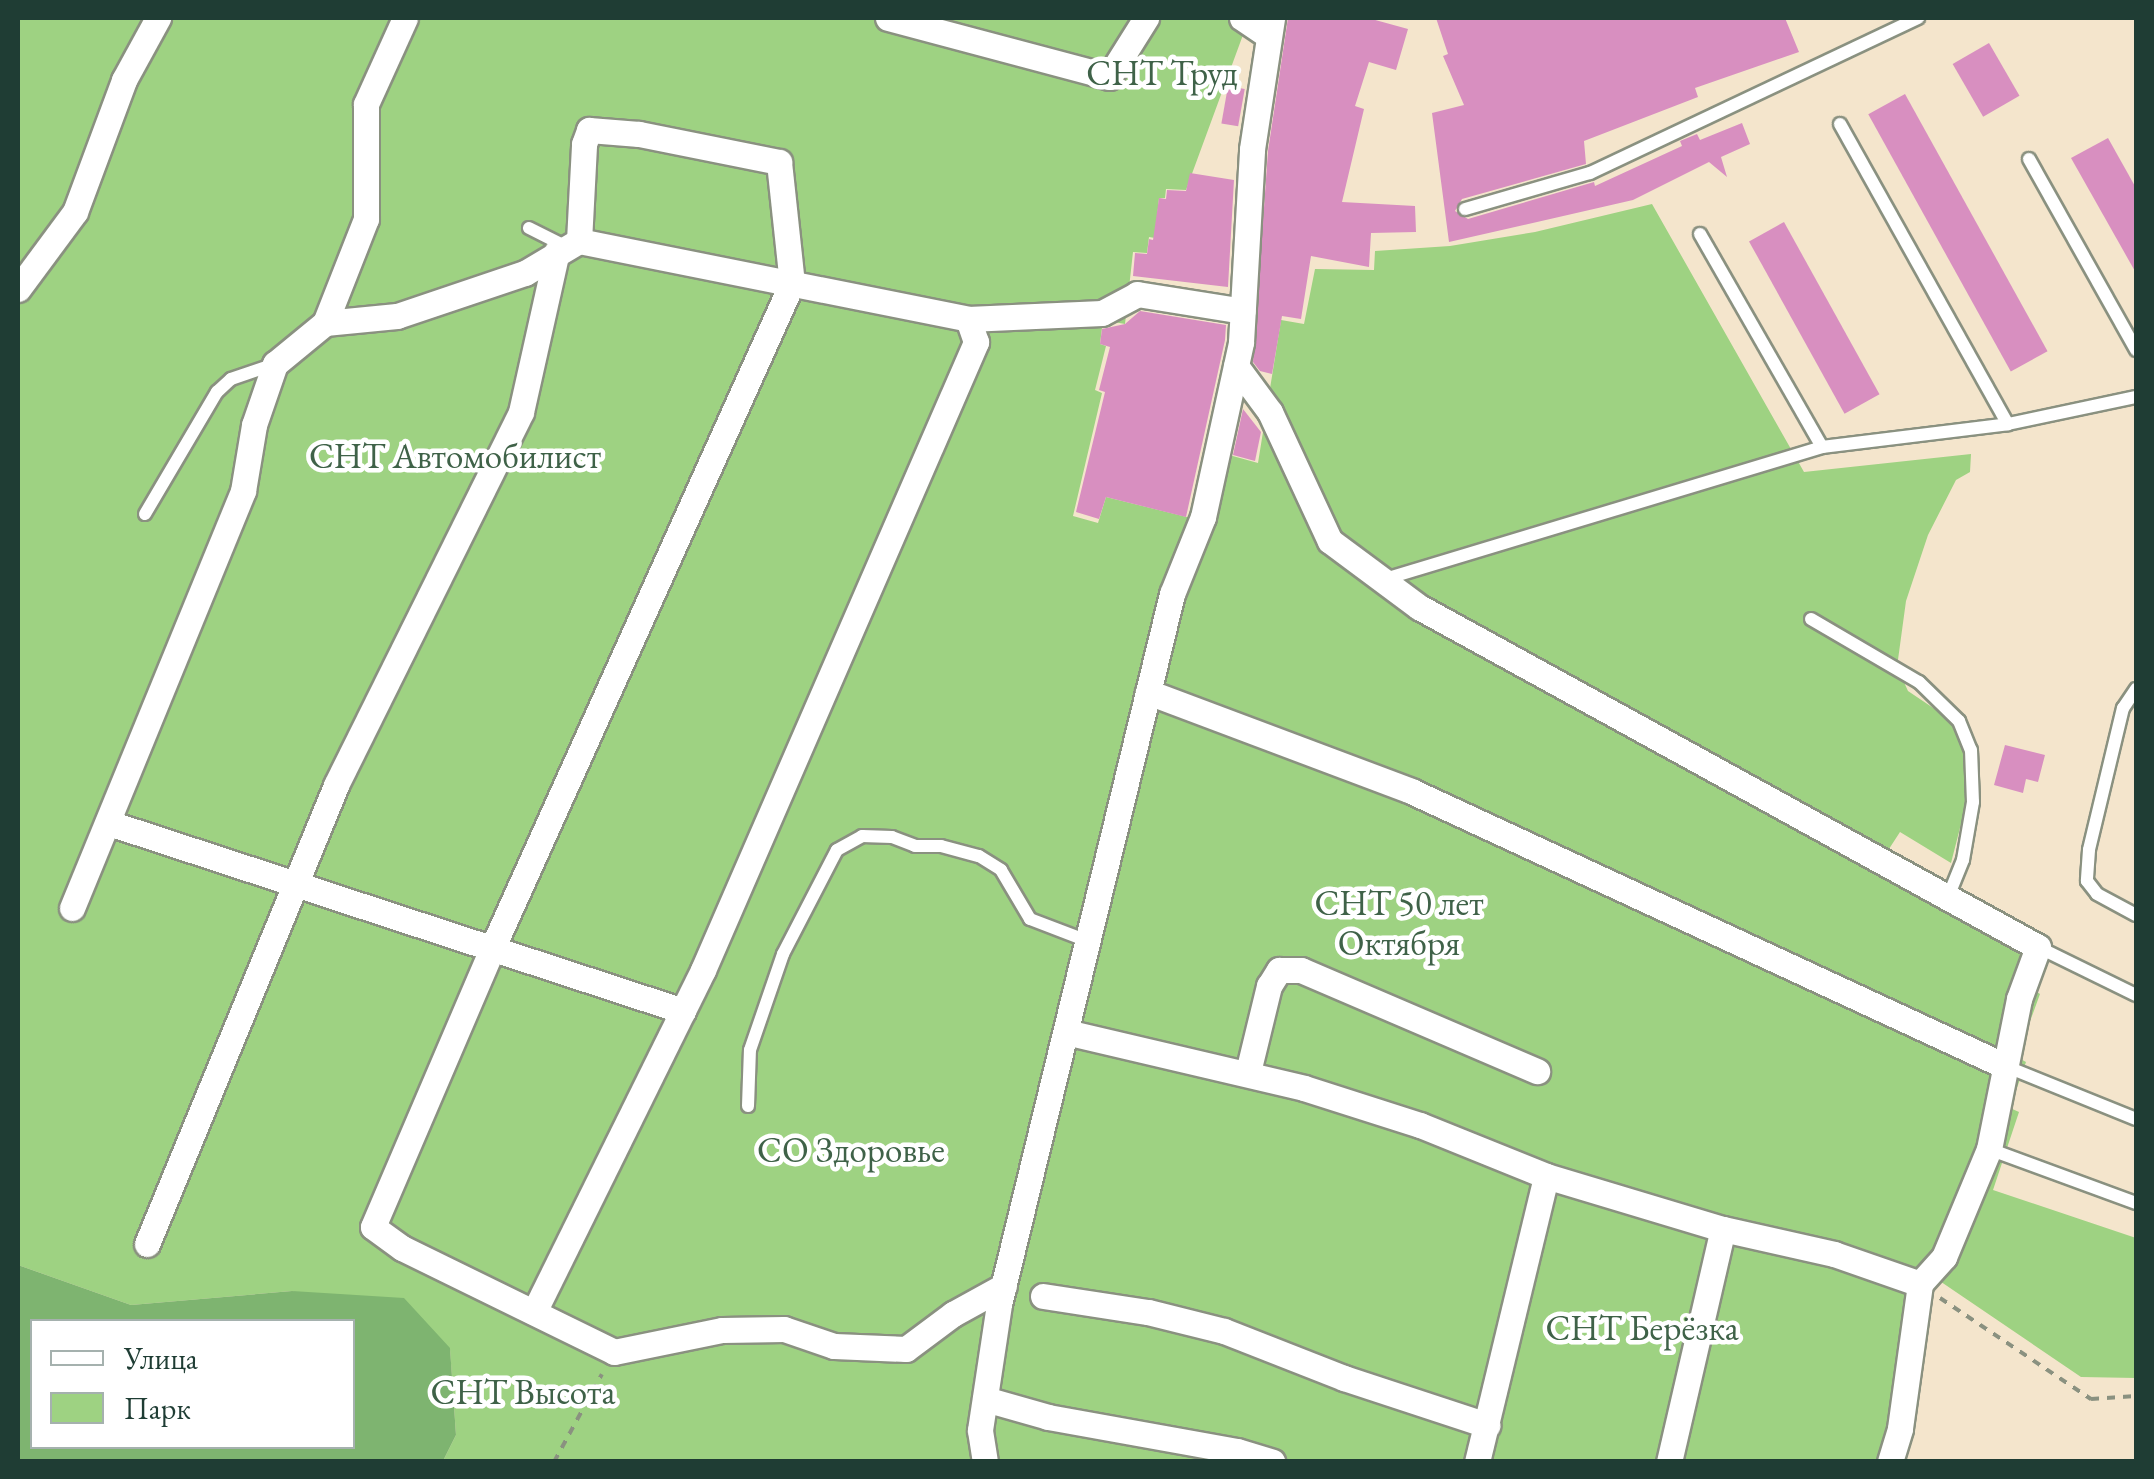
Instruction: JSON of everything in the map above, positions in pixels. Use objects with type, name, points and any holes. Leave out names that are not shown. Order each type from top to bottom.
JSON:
[{"type":"street","points":[[18,288],[74,212],[124,80],[158,18]]},
{"type":"street","points":[[72,908],[243,491],[254,425],[275,364],[325,323],[366,219],[366,104],[405,18]]},
{"type":"street","points":[[888,18],[1109,77],[1146,18]]},
{"type":"street","points":[[984,1462],[980,1430],[1004,1286],[1172,594],[1203,517],[1236,366],[1252,150],[1269,26],[1242,18]]},
{"type":"street","points":[[147,1244],[336,786],[520,412],[568,247],[589,130],[639,134],[780,162],[792,283],[492,948],[374,1227],[402,1248],[614,1352],[722,1330],[784,1329],[834,1346],[906,1349],[952,1314],[1004,1286]]},
{"type":"street","points":[[325,323],[397,316],[525,273],[568,247],[792,283],[968,319],[1102,313],[1138,294],[1243,312]]},
{"type":"street","points":[[534,1312],[683,1011],[976,342],[968,319]]},
{"type":"street","points":[[1236,366],[1270,412],[1330,541],[1419,607],[2038,947],[2019,999],[1989,1150],[1944,1257],[1920,1284],[1900,1429],[1890,1462]]},
{"type":"street","points":[[1148,692],[1411,791],[2005,1066]]},
{"type":"street","points":[[108,824],[683,1011]]},
{"type":"street","points":[[1248,1072],[1269,986],[1279,970],[1301,970],[1538,1071]]},
{"type":"street","points":[[1066,1032],[1248,1072],[1420,1125],[1546,1176],[1723,1229],[1834,1254],[1920,1284]]},
{"type":"street","points":[[1478,1462],[1546,1176]]},
{"type":"street","points":[[1669,1462],[1723,1229]]},
{"type":"street","points":[[1043,1296],[1148,1312],[1224,1331],[1344,1378],[1487,1425]]},
{"type":"street","points":[[985,1400],[1048,1417],[1237,1451],[1272,1462]]},
{"type":"lane","points":[[1466,209],[1590,174],[1918,18]]},
{"type":"lane","points":[[1840,124],[2008,424]]},
{"type":"lane","points":[[2029,159],[2136,350]]},
{"type":"lane","points":[[529,228],[568,247]]},
{"type":"lane","points":[[1700,234],[1822,446]]},
{"type":"lane","points":[[145,514],[218,392],[231,379],[275,364]]},
{"type":"lane","points":[[1382,580],[1822,446],[2008,424],[2136,397]]},
{"type":"lane","points":[[1810,619],[1919,682],[1959,722],[1971,750],[1973,802],[1963,860],[1948,897]]},
{"type":"lane","points":[[2136,689],[2123,708],[2089,850],[2087,880],[2097,894],[2136,915]]},
{"type":"lane","points":[[748,1106],[750,1050],[783,954],[837,850],[862,836],[892,837],[914,846],[941,846],[978,856],[1001,870],[1030,919],[1088,941]]},
{"type":"lane","points":[[2038,947],[2136,996]]},
{"type":"lane","points":[[2005,1066],[2136,1119]]},
{"type":"lane","points":[[1989,1150],[2136,1203]]},
{"type":"path","points":[[1920,1284],[2091,1400],[2136,1396]]},
{"type":"path","points":[[554,1462],[614,1352]]},
{"type":"green space","points":[[18,18],[1243,18],[1247,24],[1186,190],[1166,189],[1165,198],[1159,198],[1155,238],[1149,237],[1147,253],[1133,252],[1125,324],[1103,320],[1100,344],[1106,346],[1095,390],[1102,393],[1073,516],[1098,523],[1106,497],[1195,519],[1211,450],[1258,463],[1281,320],[1304,324],[1315,269],[1374,270],[1375,251],[1450,246],[1535,232],[1652,204],[1804,472],[1971,454],[1970,472],[1956,480],[1928,535],[1906,601],[1897,667],[1908,691],[1966,730],[1970,789],[1951,863],[1900,832],[1887,852],[2052,943],[2034,990],[2040,994],[2017,1057],[2026,1062],[2010,1108],[2019,1112],[1993,1190],[2136,1238],[2136,1378],[2081,1377],[1925,1271],[1886,1461],[443,1461],[456,1435],[450,1349],[292,1291],[131,1305],[18,1265]]},
{"type":"green space","points":[[18,1265],[131,1305],[292,1291],[404,1298],[450,1348],[456,1435],[443,1461],[18,1461]]},
{"type":"building","points":[[1288,18],[1368,18],[1408,29],[1396,70],[1369,62],[1355,106],[1364,109],[1342,202],[1415,206],[1416,232],[1371,233],[1369,267],[1311,256],[1301,319],[1282,316],[1272,374],[1260,371],[1253,362],[1268,151]]},
{"type":"building","points":[[1436,18],[1785,18],[1799,52],[1695,88],[1698,97],[1584,141],[1586,164],[1462,199],[1455,211],[1468,219],[1594,182],[1595,186],[1682,146],[1680,141],[1697,134],[1700,140],[1742,123],[1750,144],[1721,157],[1727,177],[1709,162],[1633,200],[1449,242],[1432,113],[1464,105],[1443,56],[1448,54]]},
{"type":"building","points":[[1989,43],[2020,96],[1983,117],[1953,64]]},
{"type":"building","points":[[1228,86],[1245,89],[1238,126],[1221,123]]},
{"type":"building","points":[[1905,94],[2048,351],[2011,372],[1868,114]]},
{"type":"building","points":[[2108,138],[2136,188],[2136,273],[2071,158]]},
{"type":"building","points":[[1190,173],[1234,180],[1228,287],[1133,276],[1135,253],[1147,254],[1149,239],[1153,240],[1159,198],[1166,199],[1167,190],[1186,191]]},
{"type":"building","points":[[1784,222],[1880,394],[1845,414],[1749,241]]},
{"type":"building","points":[[1140,311],[1226,325],[1225,340],[1186,517],[1106,497],[1099,519],[1076,512],[1105,392],[1099,390],[1110,347],[1100,344],[1102,329],[1125,324]]},
{"type":"building","points":[[1243,409],[1261,432],[1255,461],[1233,455]]},
{"type":"building","points":[[2005,745],[2045,755],[2038,782],[2026,779],[2023,793],[1994,785]]},
{"type":"park label","name":"СНТ Труд","points":[[1162,73]]},
{"type":"park label","name":"СНТ Автомобилист","points":[[455,456]]},
{"type":"park label","name":"СНТ 50 лет Октября","points":[[1399,923]]},
{"type":"park label","name":"СО Здоровье","points":[[851,1150]]},
{"type":"park label","name":"СНТ Берёзка","points":[[1642,1328]]},
{"type":"park label","name":"СНТ Высота","points":[[523,1392]]}]
